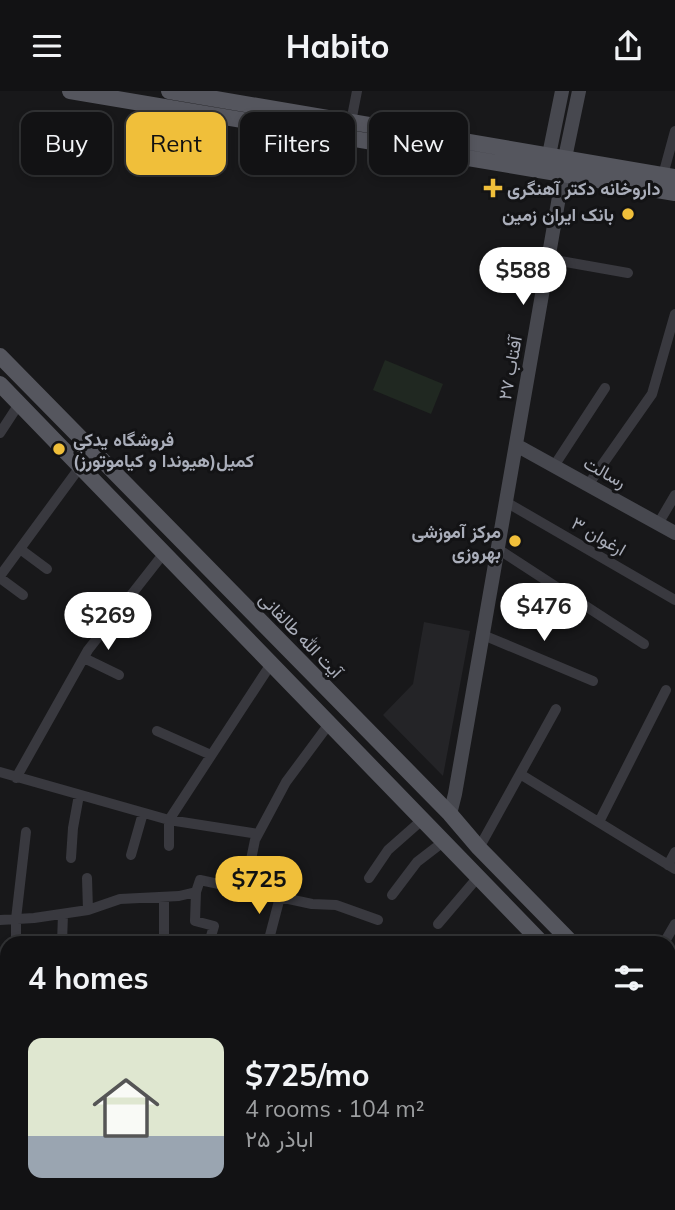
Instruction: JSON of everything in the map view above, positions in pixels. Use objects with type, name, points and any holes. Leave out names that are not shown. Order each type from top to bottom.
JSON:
[{"type":"main road","points":[[70,91],[240,114]]},
{"type":"main road","points":[[169,91],[227,96],[265,112]]},
{"type":"main road","points":[[546,156],[550,149],[561,92],[578,93]]},
{"type":"main road","name":"آفتاب ۲۷","points":[[450,814],[578,93]]},
{"type":"main road","points":[[355,123],[546,156],[566,167],[669,176]]},
{"type":"main road","points":[[355,131],[566,167],[675,194]]},
{"type":"main road","name":"آیت الله طالقانی","points":[[0,356],[450,814],[493,863],[565,936]]},
{"type":"main road","points":[[0,384],[534,936]]},
{"type":"main road","name":"رسالت","points":[[516,445],[675,533]]},
{"type":"main road","points":[[478,877],[491,877],[494,871],[493,863]]},
{"type":"main road","points":[[513,913],[513,900],[519,897],[528,898]]},
{"type":"street","points":[[353,112],[357,91]]},
{"type":"street","points":[[669,176],[675,131]]},
{"type":"street","points":[[549,259],[628,273]]},
{"type":"street","points":[[587,485],[652,394],[675,314]]},
{"type":"street","points":[[554,466],[605,388]]},
{"type":"street","points":[[0,433],[19,404]]},
{"type":"street","points":[[23,595],[0,577],[80,467]]},
{"type":"street","points":[[659,524],[675,495]]},
{"type":"street","name":"ارغوان ۳","points":[[506,502],[675,600]]},
{"type":"street","points":[[20,549],[47,569]]},
{"type":"street","points":[[498,549],[644,643]]},
{"type":"street","points":[[16,778],[88,650],[164,553]]},
{"type":"street","points":[[483,635],[593,681]]},
{"type":"street","points":[[84,657],[119,675]]},
{"type":"street","points":[[169,846],[169,820],[271,664]]},
{"type":"street","points":[[599,822],[666,690]]},
{"type":"street","points":[[479,848],[556,709]]},
{"type":"street","points":[[245,889],[258,834],[286,782],[329,724]]},
{"type":"street","points":[[157,731],[211,755]]},
{"type":"street","points":[[0,772],[169,820],[258,834]]},
{"type":"street","points":[[520,774],[672,867],[675,852]]},
{"type":"street","points":[[71,858],[79,795]]},
{"type":"street","points":[[131,855],[143,813]]},
{"type":"street","points":[[369,878],[388,850],[422,820]]},
{"type":"street","points":[[16,936],[26,832]]},
{"type":"street","points":[[392,895],[417,862],[443,842]]},
{"type":"street","points":[[438,925],[478,877]]},
{"type":"street","points":[[87,878],[88,910]]},
{"type":"street","points":[[211,936],[214,926],[195,921],[196,892],[200,880],[312,904],[336,905],[378,920]]},
{"type":"street","points":[[0,920],[88,910],[120,899],[179,896],[196,892]]},
{"type":"street","points":[[164,897],[164,936]]},
{"type":"street","points":[[270,936],[280,897]]},
{"type":"street","points":[[62,936],[63,913]]},
{"type":"shaded area","points":[[385,360],[443,384],[431,414],[373,390]]},
{"type":"shaded area","points":[[424,622],[470,631],[443,776],[383,715],[413,684]]},
{"type":"place","name":"داروخانه دکتر آهنگری","points":[[493,188]]},
{"type":"place","name":"بانک ایران زمین","points":[[628,214]]},
{"type":"place","name":"فروشگاه يدكي كميل(هیوندا و کیاموتورز)","points":[[59,449]]},
{"type":"place","name":"مرکز آموزشی بهروزی","points":[[515,541]]}]
